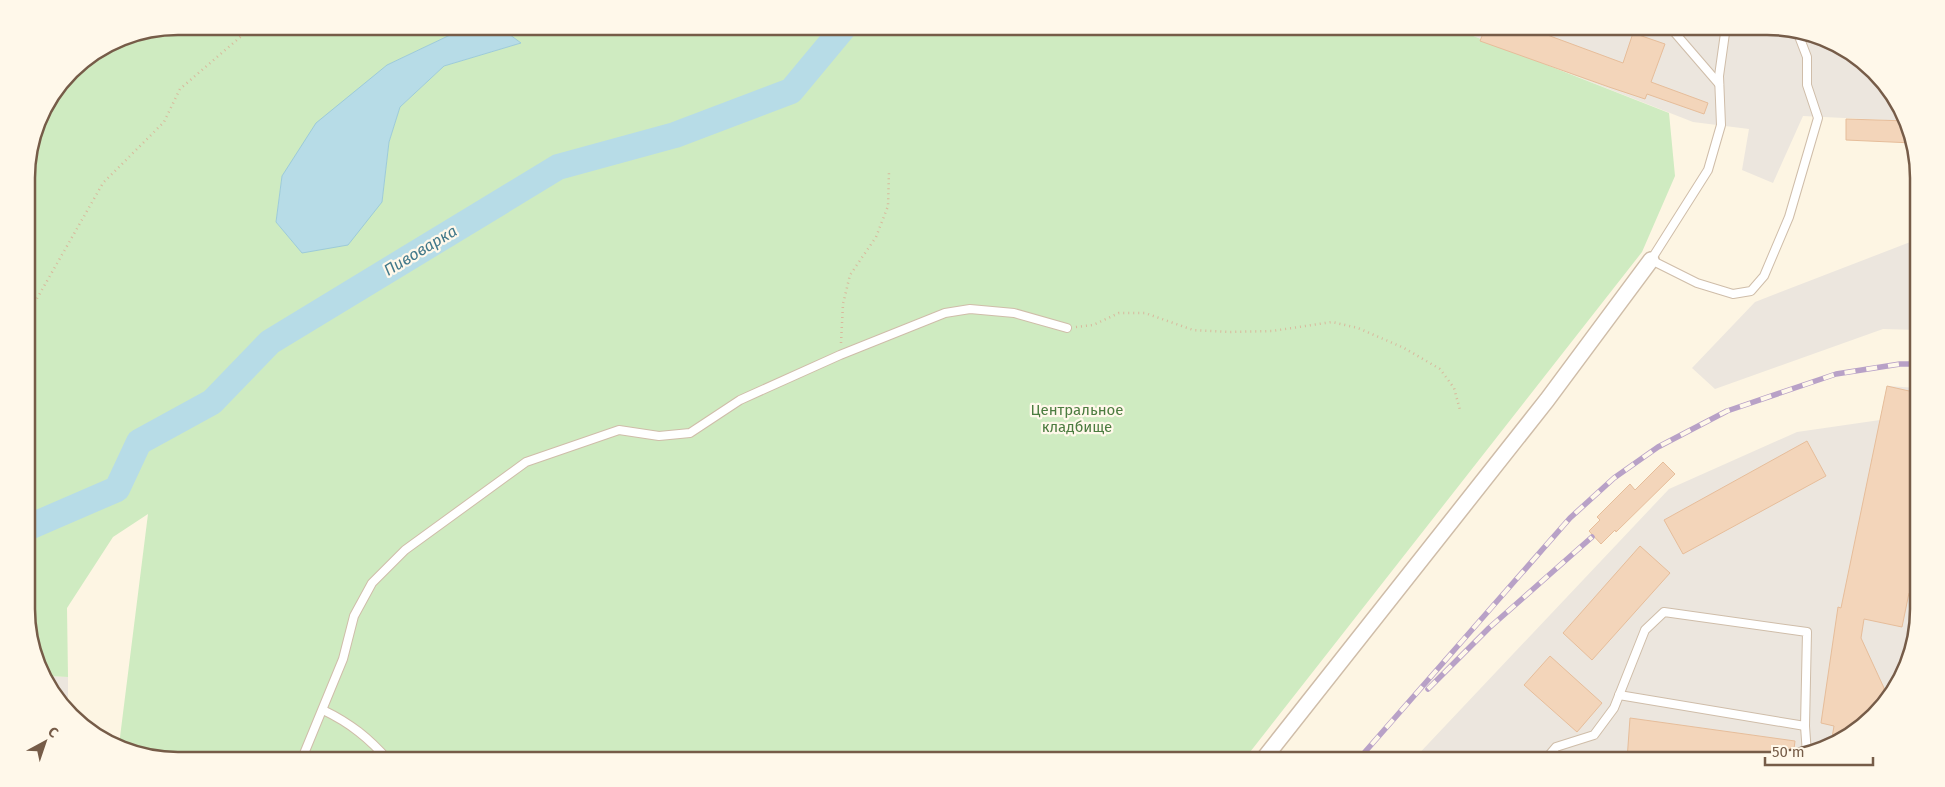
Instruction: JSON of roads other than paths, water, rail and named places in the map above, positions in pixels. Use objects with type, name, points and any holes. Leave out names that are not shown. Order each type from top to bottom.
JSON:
[{"type":"street","points":[[1268,752],[1547,400],[1651,260]]},
{"type":"lane","points":[[1677,35],[1719,84]]},
{"type":"lane","points":[[1724,35],[1720,51],[1721,125],[1708,170],[1651,260],[1697,282],[1733,294],[1751,291],[1764,276],[1790,217],[1818,118],[1807,85],[1807,57],[1800,39]]},
{"type":"lane","points":[[305,752],[342,659],[354,616],[372,583],[405,550],[526,462],[619,430],[659,436],[690,433],[740,400],[840,355],[945,313],[970,309],[1014,313],[1067,328]]},
{"type":"lane","points":[[1552,752],[1556,747],[1594,735],[1614,708],[1645,630],[1664,612],[1807,632],[1805,726],[1806,746]]},
{"type":"lane","points":[[1620,695],[1805,726]]},
{"type":"lane","points":[[323,710],[345,720],[369,738],[381,752]]},
{"type":"water","points":[[450,35],[510,35],[521,43],[444,66],[400,107],[389,142],[382,202],[348,245],[302,253],[276,222],[282,176],[316,123],[387,65]]},
{"type":"waterway","name":"Пивоварка","points":[[35,524],[117,489],[139,442],[212,402],[270,342],[558,167],[675,135],[791,91],[838,35]]},
{"type":"railway","points":[[1365,752],[1570,518],[1614,478],[1658,447],[1727,411],[1836,374],[1910,364]]},
{"type":"railway","points":[[1428,689],[1489,628],[1592,537]]},
{"type":"park label","name":"Центральное кладбище","points":[[1077,418]]}]
